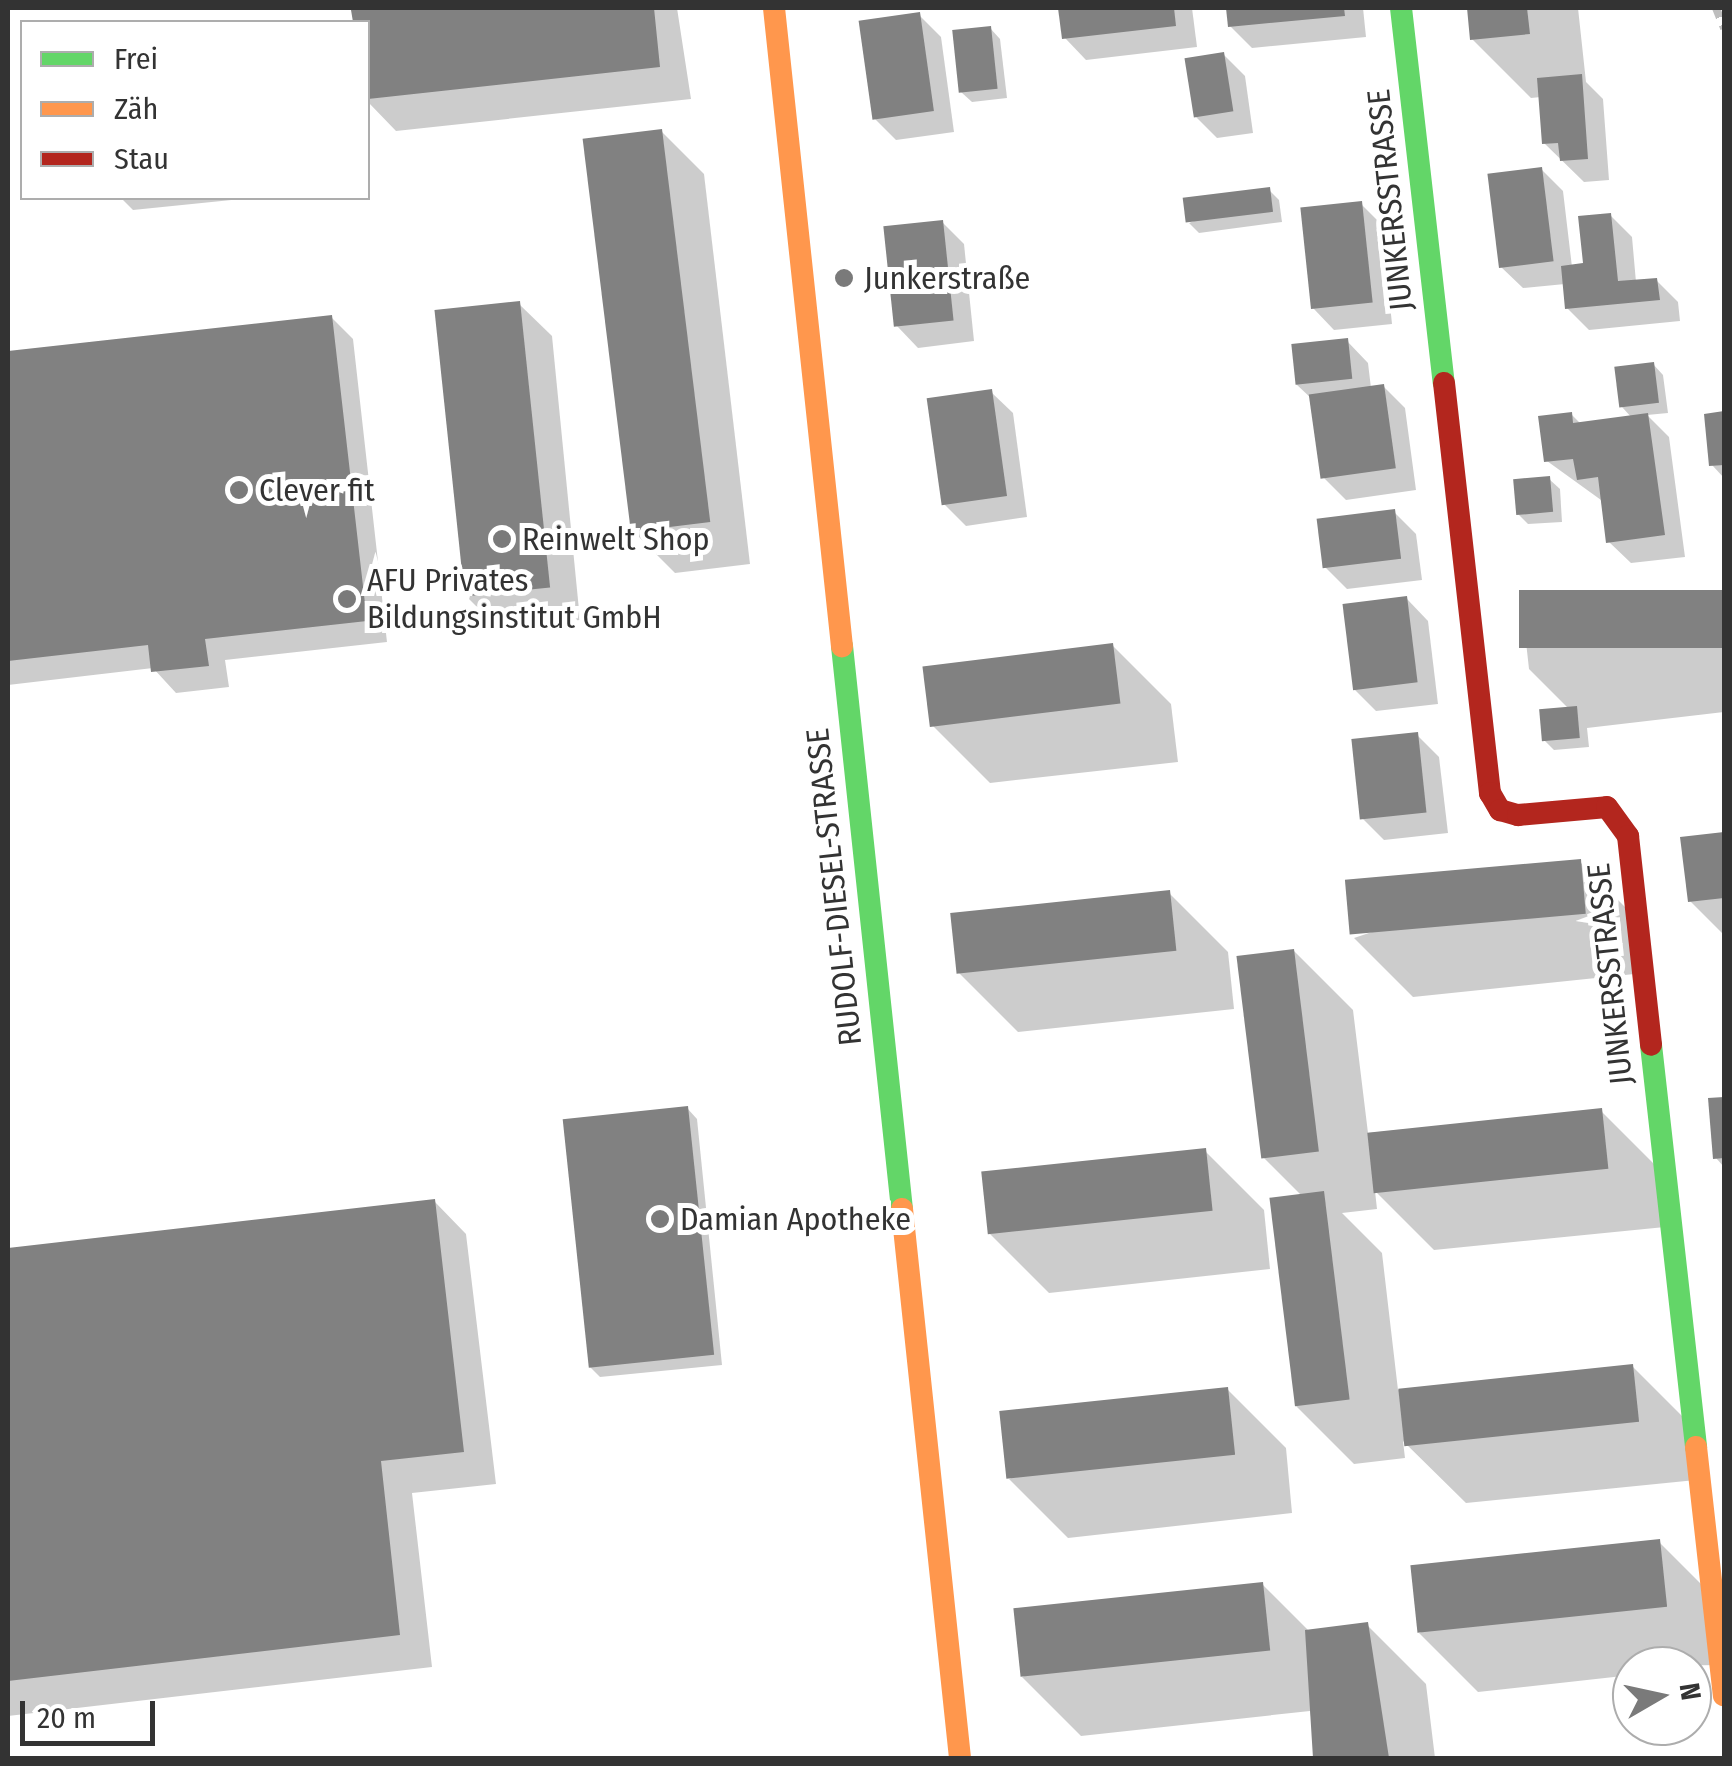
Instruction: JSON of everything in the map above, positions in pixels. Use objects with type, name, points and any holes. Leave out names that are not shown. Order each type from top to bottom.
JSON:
[{"type":"street","name":"RUDOLF-DIESEL-STRASSE","points":[[774,8],[960,1758]]},
{"type":"street","name":"JUNKERSSTRASSE","points":[[1401,8],[1490,793],[1500,810],[1518,814],[1607,807],[1628,836],[1724,1695]]},
{"type":"building","points":[[654,8],[660,67],[370,99],[370,20],[353,20],[351,10]]},
{"type":"building","points":[[1058,8],[1174,8],[1176,26],[1062,39]]},
{"type":"building","points":[[1226,8],[1344,8],[1345,16],[1228,27]]},
{"type":"building","points":[[1467,8],[1527,8],[1530,34],[1470,40]]},
{"type":"building","points":[[920,12],[934,111],[873,120],[859,21]]},
{"type":"building","points":[[991,26],[998,89],[959,93],[952,30]]},
{"type":"building","points":[[1224,52],[1233,111],[1194,118],[1184,58]]},
{"type":"building","points":[[1582,74],[1588,159],[1560,161],[1558,143],[1542,144],[1537,78]]},
{"type":"building","points":[[662,129],[710,522],[631,532],[583,139]]},
{"type":"building","points":[[1542,167],[1554,261],[1499,268],[1487,174]]},
{"type":"building","points":[[1270,187],[1273,212],[1186,223],[1183,198]]},
{"type":"building","points":[[1362,201],[1373,302],[1311,309],[1300,207]]},
{"type":"building","points":[[1611,213],[1618,281],[1657,278],[1660,300],[1565,309],[1561,266],[1583,263],[1578,216]]},
{"type":"building","points":[[943,220],[954,320],[894,327],[883,226]]},
{"type":"building","points":[[520,301],[550,587],[465,596],[434,310]]},
{"type":"building","points":[[332,315],[367,621],[205,639],[209,666],[151,672],[148,645],[8,661],[8,351]]},
{"type":"building","points":[[1348,338],[1352,379],[1296,385],[1291,344]]},
{"type":"building","points":[[1654,362],[1659,403],[1619,408],[1614,367]]},
{"type":"building","points":[[1384,384],[1396,468],[1321,479],[1309,395]]},
{"type":"building","points":[[992,389],[1007,496],[942,505],[927,398]]},
{"type":"building","points":[[1724,411],[1724,465],[1709,466],[1704,414]]},
{"type":"building","points":[[1572,412],[1573,423],[1648,413],[1665,535],[1606,543],[1598,477],[1577,480],[1573,459],[1544,462],[1538,416]]},
{"type":"building","points":[[1550,476],[1553,512],[1516,515],[1513,479]]},
{"type":"building","points":[[1395,509],[1401,559],[1323,568],[1317,519]]},
{"type":"building","points":[[1519,590],[1724,590],[1724,648],[1519,648]]},
{"type":"building","points":[[1407,596],[1418,682],[1353,690],[1342,604]]},
{"type":"building","points":[[1113,643],[1120,704],[930,727],[922,666]]},
{"type":"building","points":[[1577,706],[1580,738],[1542,741],[1539,709]]},
{"type":"building","points":[[1418,732],[1426,813],[1360,820],[1351,739]]},
{"type":"building","points":[[1724,832],[1724,898],[1688,902],[1680,837]]},
{"type":"building","points":[[1581,859],[1586,914],[1350,934],[1345,880]]},
{"type":"building","points":[[1170,890],[1176,951],[957,974],[950,913]]},
{"type":"building","points":[[1294,949],[1319,1151],[1261,1159],[1236,956]]},
{"type":"building","points":[[1724,1097],[1724,1158],[1713,1159],[1708,1098]]},
{"type":"building","points":[[688,1106],[714,1355],[589,1368],[563,1119]]},
{"type":"building","points":[[1602,1108],[1608,1169],[1374,1193],[1367,1133]]},
{"type":"building","points":[[1206,1148],[1213,1211],[988,1234],[981,1172]]},
{"type":"building","points":[[1324,1191],[1350,1399],[1295,1406],[1269,1198]]},
{"type":"building","points":[[435,1199],[464,1452],[381,1461],[400,1635],[8,1681],[8,1248]]},
{"type":"building","points":[[1633,1364],[1639,1422],[1404,1446],[1398,1389]]},
{"type":"building","points":[[1228,1387],[1235,1455],[1006,1479],[999,1411]]},
{"type":"building","points":[[1660,1539],[1667,1607],[1417,1633],[1410,1565]]},
{"type":"building","points":[[1263,1582],[1270,1651],[1021,1677],[1013,1608]]},
{"type":"building","points":[[1368,1622],[1389,1758],[1313,1758],[1305,1630]]},
{"type":"railway","points":[[1716,8],[1724,28]]},
{"type":"traffic: fast","points":[[1401,8],[1444,383]]},
{"type":"traffic: fast","points":[[842,646],[902,1209]]},
{"type":"traffic: fast","points":[[1651,1045],[1696,1447]]},
{"type":"traffic: slow","points":[[774,8],[842,646]]},
{"type":"traffic: slow","points":[[902,1209],[960,1758]]},
{"type":"traffic: slow","points":[[1696,1447],[1724,1695]]},
{"type":"traffic: jam","points":[[1444,383],[1490,793],[1500,810],[1518,815],[1607,807],[1628,836],[1651,1045]]},
{"type":"place","name":"Junkerstraße","points":[[844,278]]},
{"type":"place","name":"Clever fit","points":[[239,490]]},
{"type":"place","name":"Reinwelt Shop","points":[[502,539]]},
{"type":"place","name":"AFU Privates Bildungsinstitut GmbH","points":[[347,599]]},
{"type":"place","name":"Damian Apotheke","points":[[660,1219]]}]
